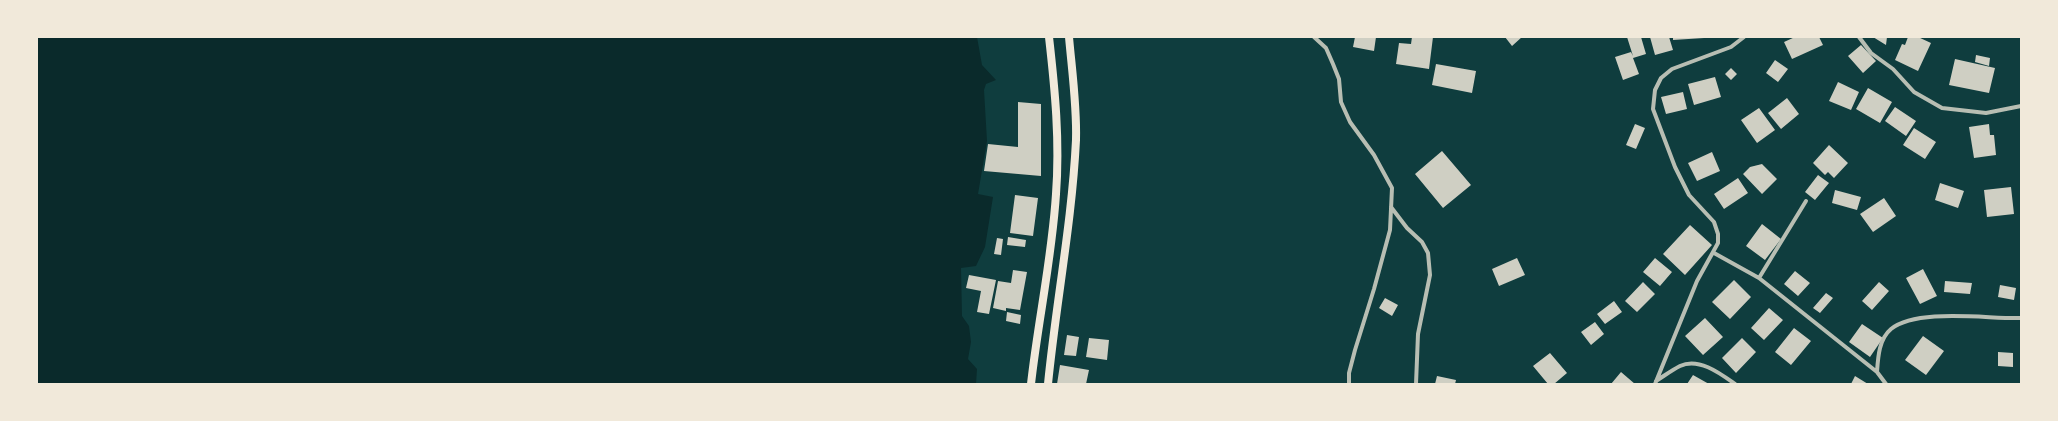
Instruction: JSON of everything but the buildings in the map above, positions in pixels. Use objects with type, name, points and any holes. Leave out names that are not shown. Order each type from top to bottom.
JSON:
[{"type":"main road","points":[[1032,384],[1056,195],[1058,136],[1049,37]]},
{"type":"main road","points":[[1048,384],[1071,201],[1076,139],[1075,96],[1069,37]]},
{"type":"street","points":[[1314,37],[1326,48],[1335,69],[1339,79],[1341,102],[1350,122],[1374,155],[1392,188],[1390,230],[1374,290],[1354,350],[1349,384]]},
{"type":"street","points":[[1656,383],[1697,281],[1714,253],[1718,243],[1718,234],[1714,222],[1689,195],[1675,167],[1652,109],[1655,90],[1661,78],[1672,69],[1731,47],[1744,37]]},
{"type":"street","points":[[1859,37],[1871,53],[1893,69],[1914,92],[1942,108],[1986,113],[2021,106]]},
{"type":"street","points":[[1759,278],[1806,201]]},
{"type":"street","points":[[1391,207],[1407,228],[1422,242],[1428,253],[1430,275],[1418,334],[1416,384]]},
{"type":"street","points":[[1714,253],[1759,278],[1877,372],[1886,384]]},
{"type":"street","points":[[1877,372],[1878,350],[1890,330],[1907,320],[1932,317],[2021,318]]},
{"type":"street","points":[[1656,383],[1682,365],[1695,364],[1712,368],[1735,384]]},
{"type":"water","points":[[37,37],[977,37],[982,65],[996,80],[986,84],[984,90],[987,141],[978,194],[993,197],[985,247],[976,266],[961,268],[962,316],[969,326],[971,342],[968,359],[977,369],[976,384],[37,384]]}]
